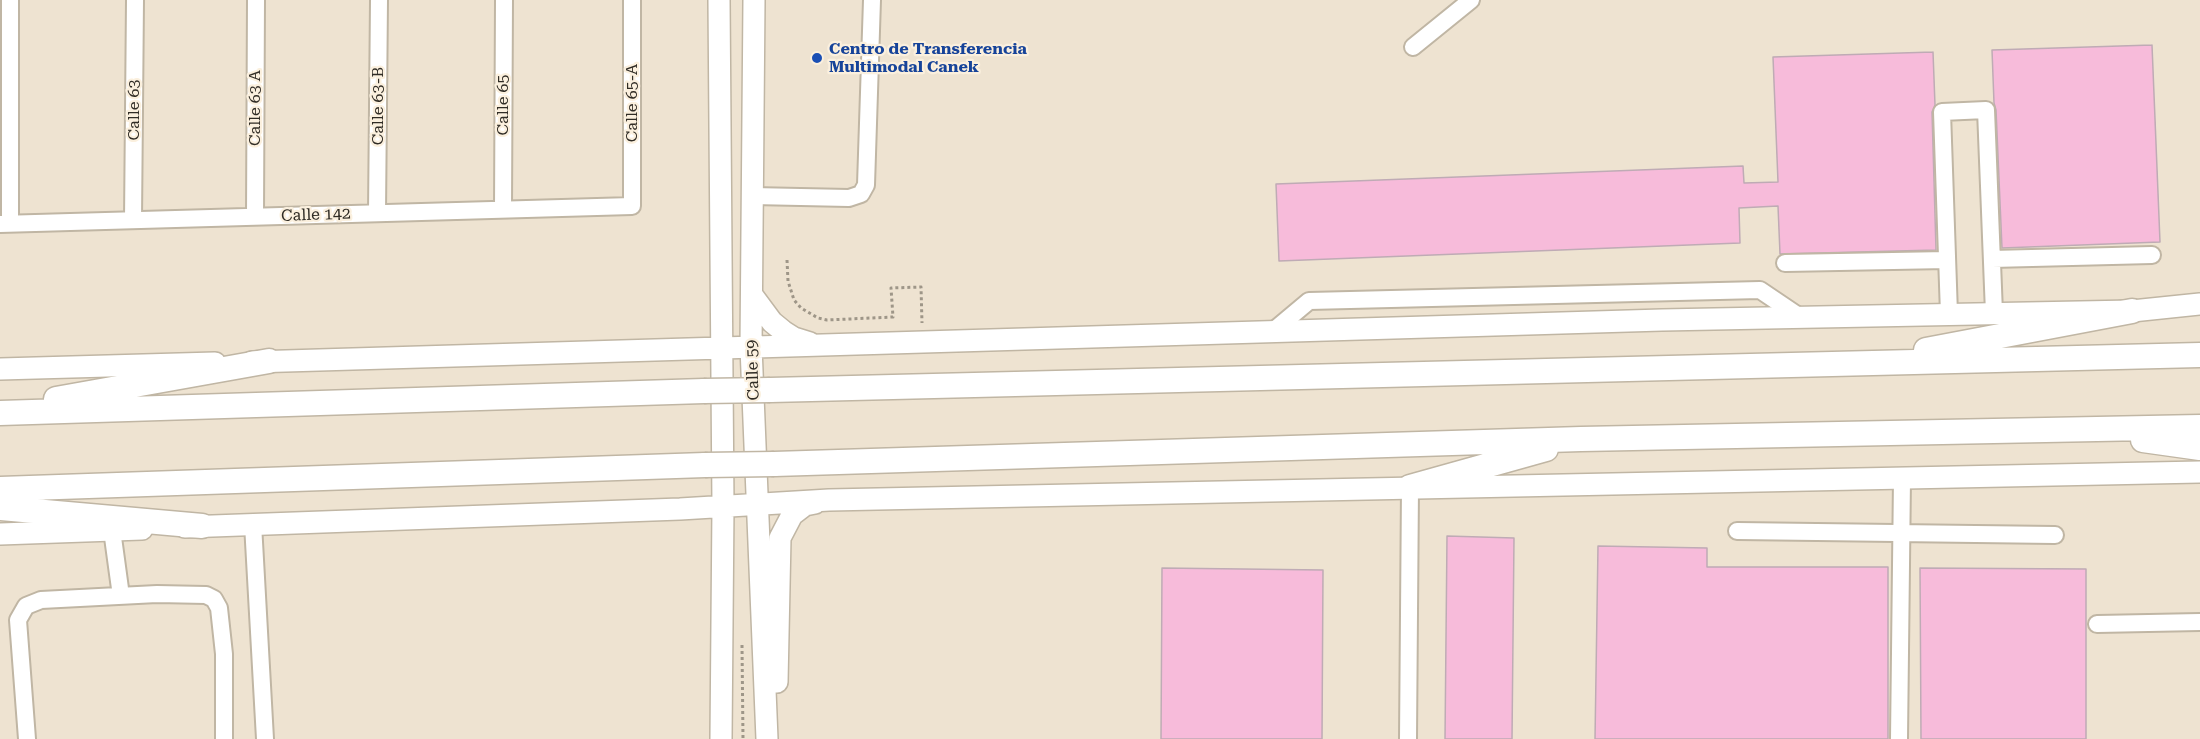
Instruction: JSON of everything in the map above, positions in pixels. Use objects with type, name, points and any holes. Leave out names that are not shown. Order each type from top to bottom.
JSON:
[{"type":"highway","points":[[1848,365],[2132,310]]},
{"type":"highway","points":[[0,411],[704,391],[2200,355]]},
{"type":"highway","points":[[0,411],[269,361]]},
{"type":"highway","points":[[0,489],[1581,439],[2200,427]]},
{"type":"highway","points":[[2069,430],[2200,448]]},
{"type":"highway","points":[[1410,488],[1581,439]]},
{"type":"highway","points":[[0,508],[202,526]]},
{"type":"main road","name":"Calle 59","points":[[718,0],[723,506],[721,739]]},
{"type":"main road","name":"Calle 59","points":[[754,0],[752,347],[767,739]]},
{"type":"main road","points":[[752,295],[772,322],[783,331],[794,338],[819,346]]},
{"type":"main road","points":[[0,369],[1800,317],[2132,310],[2198,301]]},
{"type":"main road","points":[[0,534],[829,500],[2200,472]]},
{"type":"main road","points":[[772,739],[778,668],[780,538],[792,515],[805,505],[829,500]]},
{"type":"street","points":[[5,224],[10,0]]},
{"type":"street","name":"Calle 63","points":[[133,220],[135,0]]},
{"type":"street","name":"Calle 63 A","points":[[255,216],[256,0]]},
{"type":"street","name":"Calle 63-B","points":[[378,213],[379,0]]},
{"type":"street","name":"Calle 65","points":[[503,209],[504,0]]},
{"type":"street","name":"Calle 65-A","points":[[632,0],[632,206]]},
{"type":"street","points":[[752,196],[849,198],[861,194],[867,185],[872,0]]},
{"type":"street","points":[[1413,47],[1472,0]]},
{"type":"street","points":[[1949,314],[1942,112],[1986,110],[1994,313]]},
{"type":"street","name":"Calle 142","points":[[5,224],[632,206]]},
{"type":"street","points":[[1992,259],[2152,255]]},
{"type":"street","points":[[1785,263],[1947,260]]},
{"type":"street","points":[[1272,332],[1309,301],[1760,290],[1800,317]]},
{"type":"street","points":[[1899,739],[1902,478]]},
{"type":"street","points":[[1408,739],[1410,488]]},
{"type":"street","points":[[253,524],[265,739]]},
{"type":"street","points":[[112,530],[121,596]]},
{"type":"street","points":[[1737,531],[2055,535]]},
{"type":"street","points":[[27,739],[18,620],[26,606],[41,600],[157,594],[206,595],[214,600],[219,608],[224,654],[224,739]]},
{"type":"street","points":[[2097,624],[2200,622]]},
{"type":"path","points":[[787,260],[788,281],[794,300],[810,314],[827,320],[893,317]]},
{"type":"path","points":[[893,323],[891,288],[921,287],[922,323]]},
{"type":"building","points":[[2152,45],[2160,242],[2002,248],[1992,50]]},
{"type":"building","points":[[1933,52],[1935,105],[1932,112],[1936,250],[1780,254],[1778,206],[1739,208],[1740,243],[1279,261],[1276,184],[1743,166],[1744,183],[1778,182],[1773,57]]},
{"type":"building","points":[[1447,536],[1514,538],[1512,739],[1445,739]]},
{"type":"building","points":[[1598,546],[1707,548],[1707,567],[1888,567],[1888,739],[1595,739]]},
{"type":"building","points":[[1162,568],[1323,570],[1322,739],[1161,739]]},
{"type":"building","points":[[1920,568],[2086,569],[2086,739],[1921,739]]},
{"type":"place","name":"Centro de Transferencia Multimodal Canek","points":[[817,58]]}]
